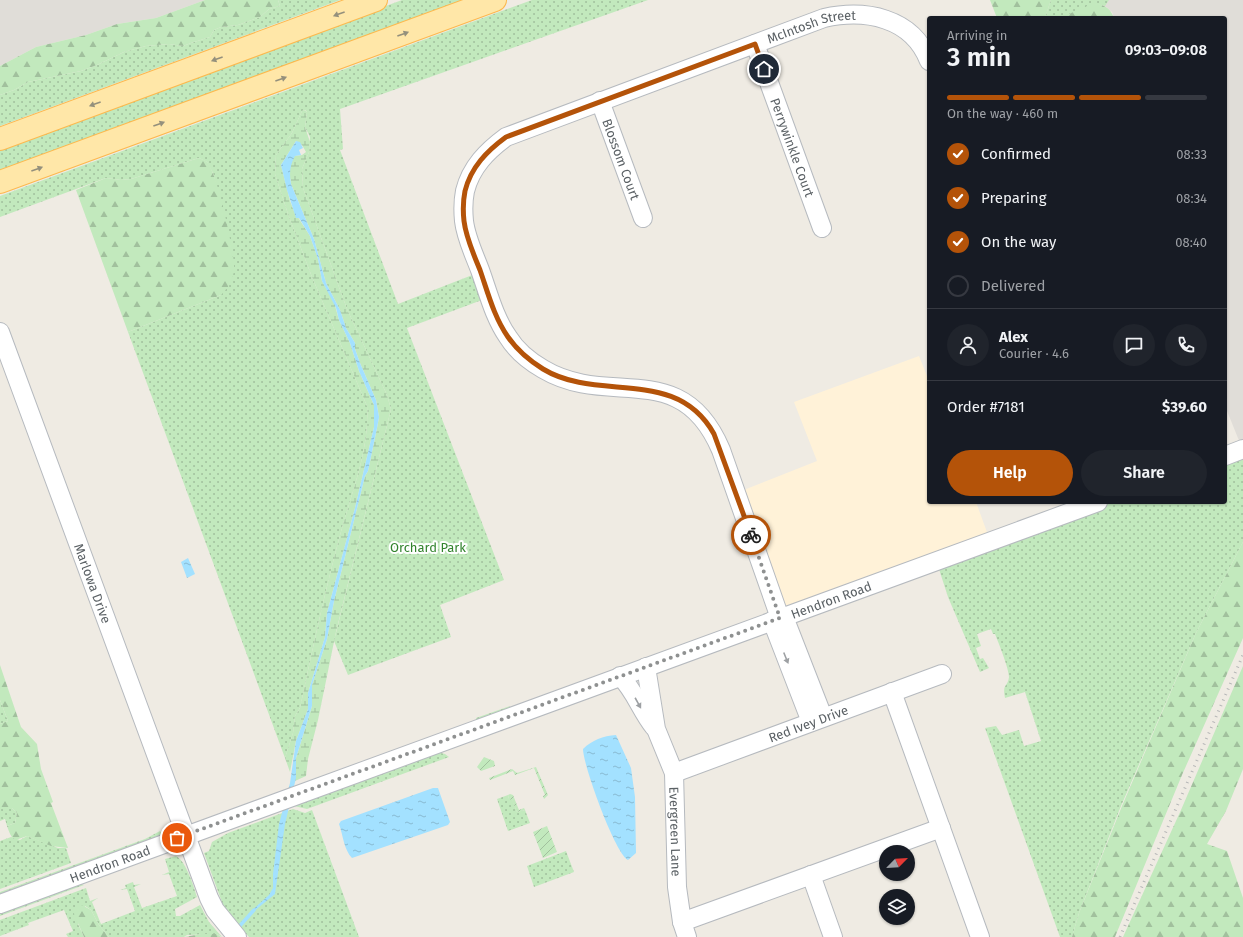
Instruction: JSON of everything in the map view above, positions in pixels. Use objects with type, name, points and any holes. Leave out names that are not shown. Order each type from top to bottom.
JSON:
[{"type":"main road","points":[[0,139],[376,0]]},
{"type":"main road","points":[[0,182],[495,0]]},
{"type":"street","name":"McIntosh Street","points":[[817,720],[779,619],[718,445],[708,424],[695,409],[676,398],[663,393],[587,384],[556,376],[529,360],[508,338],[499,321],[468,239],[464,222],[465,192],[476,167],[487,152],[506,137],[824,18],[843,14],[868,14],[880,17],[909,34],[919,44],[927,58]]},
{"type":"street","name":"Perrywinkle Court","points":[[755,44],[822,228]]},
{"type":"street","name":"Blossom Court","points":[[600,101],[643,218]]},
{"type":"street","name":"Marlowa Drive","points":[[0,332],[209,898],[215,910],[233,932]]},
{"type":"street","points":[[1227,455],[1243,449]]},
{"type":"street","name":"Hendron Road","points":[[0,904],[280,800],[1093,504]]},
{"type":"street","name":"Evergreen Lane","points":[[646,667],[656,730]]},
{"type":"street","name":"Red Ivey Drive","points":[[674,773],[942,674]]},
{"type":"street","name":"Evergreen Lane","points":[[620,676],[629,686],[656,730],[674,773],[677,887],[684,929]]},
{"type":"street","points":[[892,692],[980,937]]},
{"type":"street","points":[[684,929],[811,875],[941,828]]},
{"type":"street","points":[[811,875],[833,937]]},
{"type":"shaded area","points":[[0,0],[205,0],[156,18],[117,24],[86,35],[36,47],[0,66]]},
{"type":"shaded area","points":[[1051,0],[1243,0],[1243,442],[1240,443],[1227,411],[1227,16],[1113,16],[1112,12],[1105,6],[1098,4],[1089,5],[1064,16],[1046,16]]},
{"type":"shaded area","points":[[919,356],[927,376],[927,504],[977,504],[988,535],[772,613],[736,493],[817,461],[794,402]]},
{"type":"green space","points":[[205,0],[278,0],[280,6],[269,9],[260,17],[238,25],[221,27],[214,30],[210,37],[183,46],[169,44],[146,46],[124,52],[81,71],[28,82],[14,90],[0,95],[0,66],[36,47],[86,35],[117,24],[156,18]]},
{"type":"green space","points":[[278,0],[340,0],[0,126],[0,95],[14,90],[28,82],[81,71],[124,52],[146,46],[169,44],[183,46],[210,37],[214,30],[221,27],[238,25],[260,17],[269,9],[280,6]]},
{"type":"green space","points":[[402,0],[470,0],[0,174],[0,149]]},
{"type":"green space","name":"Orchard Park","points":[[532,0],[648,0],[340,109],[343,149],[340,150],[398,304],[480,272],[490,297],[407,328],[504,580],[440,605],[451,637],[348,675],[334,641],[391,409],[387,395],[347,309],[303,188],[302,169],[309,152],[310,137],[305,127],[307,112],[305,110],[302,111],[292,133],[276,155],[275,174],[288,214],[312,277],[367,406],[367,423],[362,457],[343,523],[318,624],[300,708],[295,716],[293,733],[285,758],[128,332],[221,295],[226,224],[213,173],[207,162],[199,158],[131,179],[121,180],[106,178],[0,217],[0,196]]},
{"type":"green space","points":[[990,0],[1051,0],[1046,16],[996,16]]},
{"type":"green space","points":[[1051,0],[1109,0],[1105,6],[1093,5],[1066,16],[1046,16]]},
{"type":"green space","points":[[1098,4],[1104,6],[1113,16],[1064,16],[1089,5]]},
{"type":"green space","points":[[304,110],[307,112],[305,127],[310,142],[309,152],[302,169],[303,188],[347,309],[387,395],[391,409],[336,632],[318,720],[308,759],[306,776],[295,781],[296,758],[312,706],[312,685],[327,639],[334,601],[365,476],[368,471],[379,417],[376,400],[360,363],[355,349],[355,343],[346,328],[340,310],[326,283],[314,239],[291,184],[290,169],[292,159],[294,156],[302,155],[306,152],[302,145],[296,141],[281,165],[290,201],[294,211],[310,236],[318,259],[322,281],[334,302],[339,320],[350,343],[359,371],[374,405],[374,427],[355,508],[327,613],[325,637],[308,693],[308,709],[296,741],[290,772],[285,758],[293,733],[295,716],[300,708],[318,624],[343,523],[362,457],[367,423],[367,406],[312,277],[288,214],[275,174],[276,155],[292,133],[302,111]]},
{"type":"green space","points":[[199,158],[207,162],[216,181],[232,247],[234,269],[232,280],[221,295],[128,332],[76,190],[106,178],[121,180],[131,179]]},
{"type":"green space","points":[[1243,455],[1243,542],[1196,633],[1121,806],[1079,913],[1072,937],[1060,937],[985,728],[996,726],[1002,735],[1019,730],[1024,746],[1041,741],[1025,692],[1005,698],[1004,690],[1009,673],[997,638],[991,629],[977,634],[981,646],[976,648],[980,659],[983,658],[989,668],[980,672],[948,597],[938,566],[1108,504],[1227,504],[1227,460]]},
{"type":"green space","points":[[1243,542],[1243,638],[1182,775],[1115,937],[1072,937],[1079,913],[1122,806],[1196,633]]},
{"type":"green space","points":[[0,665],[21,727],[37,744],[41,769],[53,802],[51,803],[68,848],[51,846],[27,836],[19,839],[12,837],[7,826],[15,823],[17,813],[12,808],[0,808],[0,724],[8,721],[0,700]]},
{"type":"green space","points":[[1243,666],[1243,769],[1226,811],[1207,844],[1227,851],[1243,898],[1243,937],[1123,937],[1181,810]]},
{"type":"green space","points":[[0,700],[8,721],[0,724]]},
{"type":"green space","points":[[510,706],[509,709],[476,721],[476,718]]},
{"type":"green space","points":[[437,752],[445,754],[449,757],[307,809],[294,806],[251,822]]},
{"type":"green space","points":[[484,757],[494,761],[495,766],[481,771],[477,767]]},
{"type":"green space","points":[[536,767],[548,795],[544,799],[543,796],[545,795],[534,768],[515,775],[513,771],[490,780],[489,778],[512,769],[517,773]]},
{"type":"green space","points":[[508,795],[509,799],[512,799],[517,812],[525,810],[530,823],[508,831],[497,799]]},
{"type":"green space","points":[[508,795],[513,795],[519,810],[524,808],[525,810],[517,812],[512,800],[509,799]]},
{"type":"green space","points":[[0,808],[12,808],[17,813],[15,823],[7,826],[5,819],[0,821]]},
{"type":"green space","points":[[293,809],[305,813],[312,810],[359,937],[249,937],[230,916],[223,905],[204,853],[209,851],[212,842],[228,833]]},
{"type":"green space","points":[[547,826],[557,852],[543,858],[533,832]]},
{"type":"green space","points":[[160,831],[162,834],[148,840],[0,895],[0,892],[145,839]]},
{"type":"green space","points":[[27,836],[58,848],[66,848],[71,863],[0,889],[0,841],[11,837],[20,840]]},
{"type":"green space","points":[[566,851],[574,872],[534,887],[527,866]]},
{"type":"green space","points":[[176,856],[183,863],[192,881],[197,897],[175,909],[176,916],[180,916],[200,905],[209,922],[222,937],[217,934],[187,935],[184,937],[109,937],[99,925],[91,910],[85,906],[78,924],[84,937],[68,937],[66,934],[73,931],[64,910],[28,923],[29,925],[0,936],[0,920],[86,888],[90,901],[98,898],[92,902],[101,924],[135,911],[127,889],[120,890],[126,888],[125,885],[133,882],[134,885],[141,884],[134,887],[142,908],[177,896],[169,874],[162,875],[169,872],[165,859]]},
{"type":"green space","points":[[81,884],[84,885],[0,916],[0,912]]},
{"type":"green space","points":[[82,905],[91,910],[99,925],[109,937],[84,937],[74,914],[75,908]]},
{"type":"green space","points":[[201,934],[217,934],[221,937],[184,937]]},
{"type":"water","points":[[296,141],[300,142],[303,148],[299,150],[301,155],[295,156],[291,166],[291,184],[314,239],[326,283],[340,310],[346,328],[355,343],[355,349],[360,363],[376,400],[379,417],[368,471],[365,476],[334,601],[327,639],[312,685],[312,706],[296,758],[296,778],[285,824],[275,894],[252,913],[250,912],[269,895],[273,888],[273,874],[279,824],[290,783],[296,741],[308,709],[308,693],[325,637],[327,613],[355,508],[374,427],[374,405],[359,371],[350,343],[339,320],[336,308],[322,281],[318,259],[310,236],[299,218],[296,218],[287,190],[281,165]]},
{"type":"water","points":[[188,558],[195,574],[187,578],[181,562]]},
{"type":"water","points":[[616,735],[631,768],[635,797],[636,853],[628,860],[622,854],[608,826],[588,772],[583,749],[598,739]]},
{"type":"water","points":[[433,788],[438,788],[450,822],[448,825],[352,858],[349,855],[339,824],[341,821]]},
{"type":"waterway","points":[[237,929],[254,910]]},
{"type":"railway","points":[[1120,937],[1243,655]]},
{"type":"way so far","points":[[177,838],[780,618],[751,535]]},
{"type":"route","points":[[751,535],[714,434],[708,424],[695,409],[676,398],[663,393],[649,390],[587,384],[556,376],[529,360],[508,338],[499,321],[468,239],[463,212],[465,192],[468,182],[476,167],[483,156],[506,137],[755,44],[764,69]]}]
